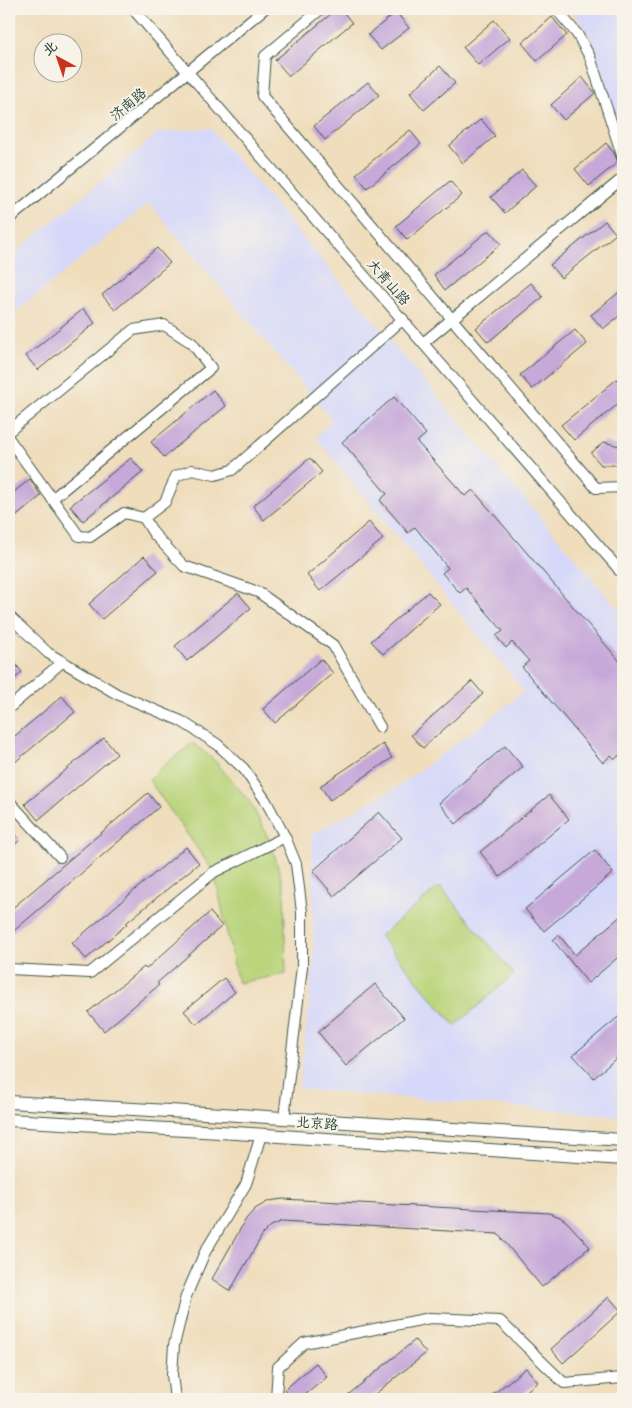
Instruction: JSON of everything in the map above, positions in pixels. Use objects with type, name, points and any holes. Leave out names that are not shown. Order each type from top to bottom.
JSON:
[{"type":"main road","name":"北京路","points":[[9,1102],[623,1140]]},
{"type":"main road","name":"北京路","points":[[9,1120],[261,1134],[623,1159]]},
{"type":"street","name":"大青山路","points":[[133,9],[622,570]]},
{"type":"street","name":"济南路","points":[[9,219],[264,9]]},
{"type":"street","points":[[321,9],[265,56],[262,96],[596,488],[623,487]]},
{"type":"street","points":[[556,9],[577,34],[590,57],[623,158]]},
{"type":"street","points":[[424,343],[623,178]]},
{"type":"street","points":[[144,518],[165,502],[176,476],[192,470],[216,475],[232,470],[402,319]]},
{"type":"street","points":[[9,431],[133,330],[164,325],[192,343],[211,368],[52,498]]},
{"type":"street","points":[[9,439],[79,536],[90,537],[124,513],[144,518],[154,534],[184,566],[258,592],[334,645],[380,727]]},
{"type":"street","points":[[9,616],[48,653],[62,662],[117,694],[181,720],[217,744],[244,769],[266,801],[285,836],[296,864],[302,912],[302,958],[284,1118]]},
{"type":"street","points":[[9,708],[62,662]]},
{"type":"street","points":[[9,801],[60,857]]},
{"type":"street","points":[[9,969],[90,973],[214,872],[285,836]]},
{"type":"street","points":[[175,1399],[172,1375],[174,1345],[186,1296],[205,1252],[246,1184],[261,1134]]},
{"type":"street","points":[[276,1399],[278,1367],[304,1343],[430,1318],[500,1321],[564,1383],[623,1378]]},
{"type":"shaded area","points":[[571,9],[623,9],[623,143],[591,37]]},
{"type":"shaded area","points":[[210,128],[623,615],[623,1116],[299,1089],[314,960],[312,834],[396,788],[494,716],[524,691],[316,438],[332,420],[149,203],[9,317],[9,258],[158,133]]},
{"type":"green space","points":[[193,743],[215,761],[250,802],[271,843],[284,888],[286,974],[238,983],[214,872],[149,780],[164,765]]},
{"type":"green space","points":[[440,886],[514,974],[455,1026],[380,936]]},
{"type":"building","points":[[337,9],[341,9],[352,23],[289,76],[275,60]]},
{"type":"building","points":[[396,12],[409,28],[381,50],[368,35]]},
{"type":"building","points":[[552,17],[567,35],[537,61],[522,43]]},
{"type":"building","points":[[494,20],[510,38],[478,65],[463,47]]},
{"type":"building","points":[[440,66],[455,83],[424,110],[410,93]]},
{"type":"building","points":[[582,77],[595,93],[564,120],[551,105]]},
{"type":"building","points":[[368,82],[379,95],[325,140],[314,126]]},
{"type":"building","points":[[481,119],[495,136],[463,163],[449,146]]},
{"type":"building","points":[[410,130],[421,144],[367,188],[356,174]]},
{"type":"building","points":[[606,143],[618,162],[589,186],[575,169]]},
{"type":"building","points":[[522,170],[536,186],[505,213],[491,197]]},
{"type":"building","points":[[450,181],[462,195],[407,240],[396,226]]},
{"type":"building","points":[[605,221],[616,234],[561,278],[550,265]]},
{"type":"building","points":[[489,230],[501,244],[445,290],[434,275]]},
{"type":"building","points":[[157,248],[170,263],[115,310],[102,295]]},
{"type":"building","points":[[531,283],[543,297],[488,342],[476,328]]},
{"type":"building","points":[[623,289],[623,313],[603,329],[591,315]]},
{"type":"building","points":[[83,309],[95,323],[38,370],[26,356]]},
{"type":"building","points":[[575,330],[587,344],[532,389],[520,375]]},
{"type":"building","points":[[617,379],[623,386],[623,400],[574,440],[561,425]]},
{"type":"building","points":[[213,390],[226,406],[164,457],[151,442]]},
{"type":"building","points":[[394,397],[426,434],[417,442],[465,496],[473,490],[623,665],[623,752],[615,759],[611,755],[603,763],[522,667],[529,661],[512,642],[506,648],[496,636],[503,631],[466,588],[460,593],[442,573],[448,568],[415,527],[408,533],[380,500],[387,494],[342,442]]},
{"type":"building","points":[[604,442],[623,447],[623,465],[601,465],[591,453]]},
{"type":"building","points":[[131,458],[143,472],[83,521],[70,506]]},
{"type":"building","points":[[310,458],[322,472],[264,520],[253,506]]},
{"type":"building","points":[[30,479],[41,496],[13,519],[9,514],[9,496]]},
{"type":"building","points":[[369,522],[383,539],[320,591],[307,575]]},
{"type":"building","points":[[144,556],[158,571],[102,619],[89,604]]},
{"type":"building","points":[[428,592],[440,604],[383,654],[371,641]]},
{"type":"building","points":[[238,593],[251,608],[187,661],[175,646]]},
{"type":"building","points":[[9,656],[22,672],[9,684]]},
{"type":"building","points":[[321,659],[333,673],[275,723],[263,709]]},
{"type":"building","points":[[472,681],[483,694],[423,748],[411,735]]},
{"type":"building","points":[[62,696],[75,712],[9,767],[9,741]]},
{"type":"building","points":[[104,738],[117,754],[38,820],[25,804]]},
{"type":"building","points":[[383,744],[392,758],[330,800],[320,786]]},
{"type":"building","points":[[505,746],[523,767],[456,824],[439,803]]},
{"type":"building","points":[[148,793],[159,807],[9,935],[9,911]]},
{"type":"building","points":[[549,795],[569,819],[500,877],[480,852]]},
{"type":"building","points":[[379,812],[402,838],[334,896],[313,871]]},
{"type":"building","points":[[9,827],[20,840],[9,850]]},
{"type":"building","points":[[186,847],[199,863],[126,923],[86,959],[72,943]]},
{"type":"building","points":[[595,850],[613,873],[544,931],[525,909]]},
{"type":"building","points":[[210,912],[222,926],[157,983],[159,985],[104,1031],[88,1012],[144,967],[146,969]]},
{"type":"building","points":[[623,914],[623,953],[588,983],[553,940],[559,935],[575,955]]},
{"type":"building","points":[[224,978],[235,992],[196,1024],[184,1011]]},
{"type":"building","points":[[375,984],[404,1018],[346,1066],[318,1032]]},
{"type":"building","points":[[623,1013],[623,1052],[594,1078],[573,1055]]},
{"type":"building","points":[[282,1199],[549,1213],[567,1222],[590,1247],[542,1287],[498,1234],[283,1221],[271,1226],[263,1234],[230,1291],[212,1279],[246,1219],[255,1209],[269,1201]]},
{"type":"building","points":[[609,1297],[621,1311],[563,1363],[551,1349]]},
{"type":"building","points":[[415,1340],[426,1353],[369,1399],[343,1399]]},
{"type":"building","points":[[316,1363],[327,1377],[300,1399],[292,1399],[284,1390]]},
{"type":"building","points":[[526,1368],[538,1382],[516,1399],[487,1399]]}]
